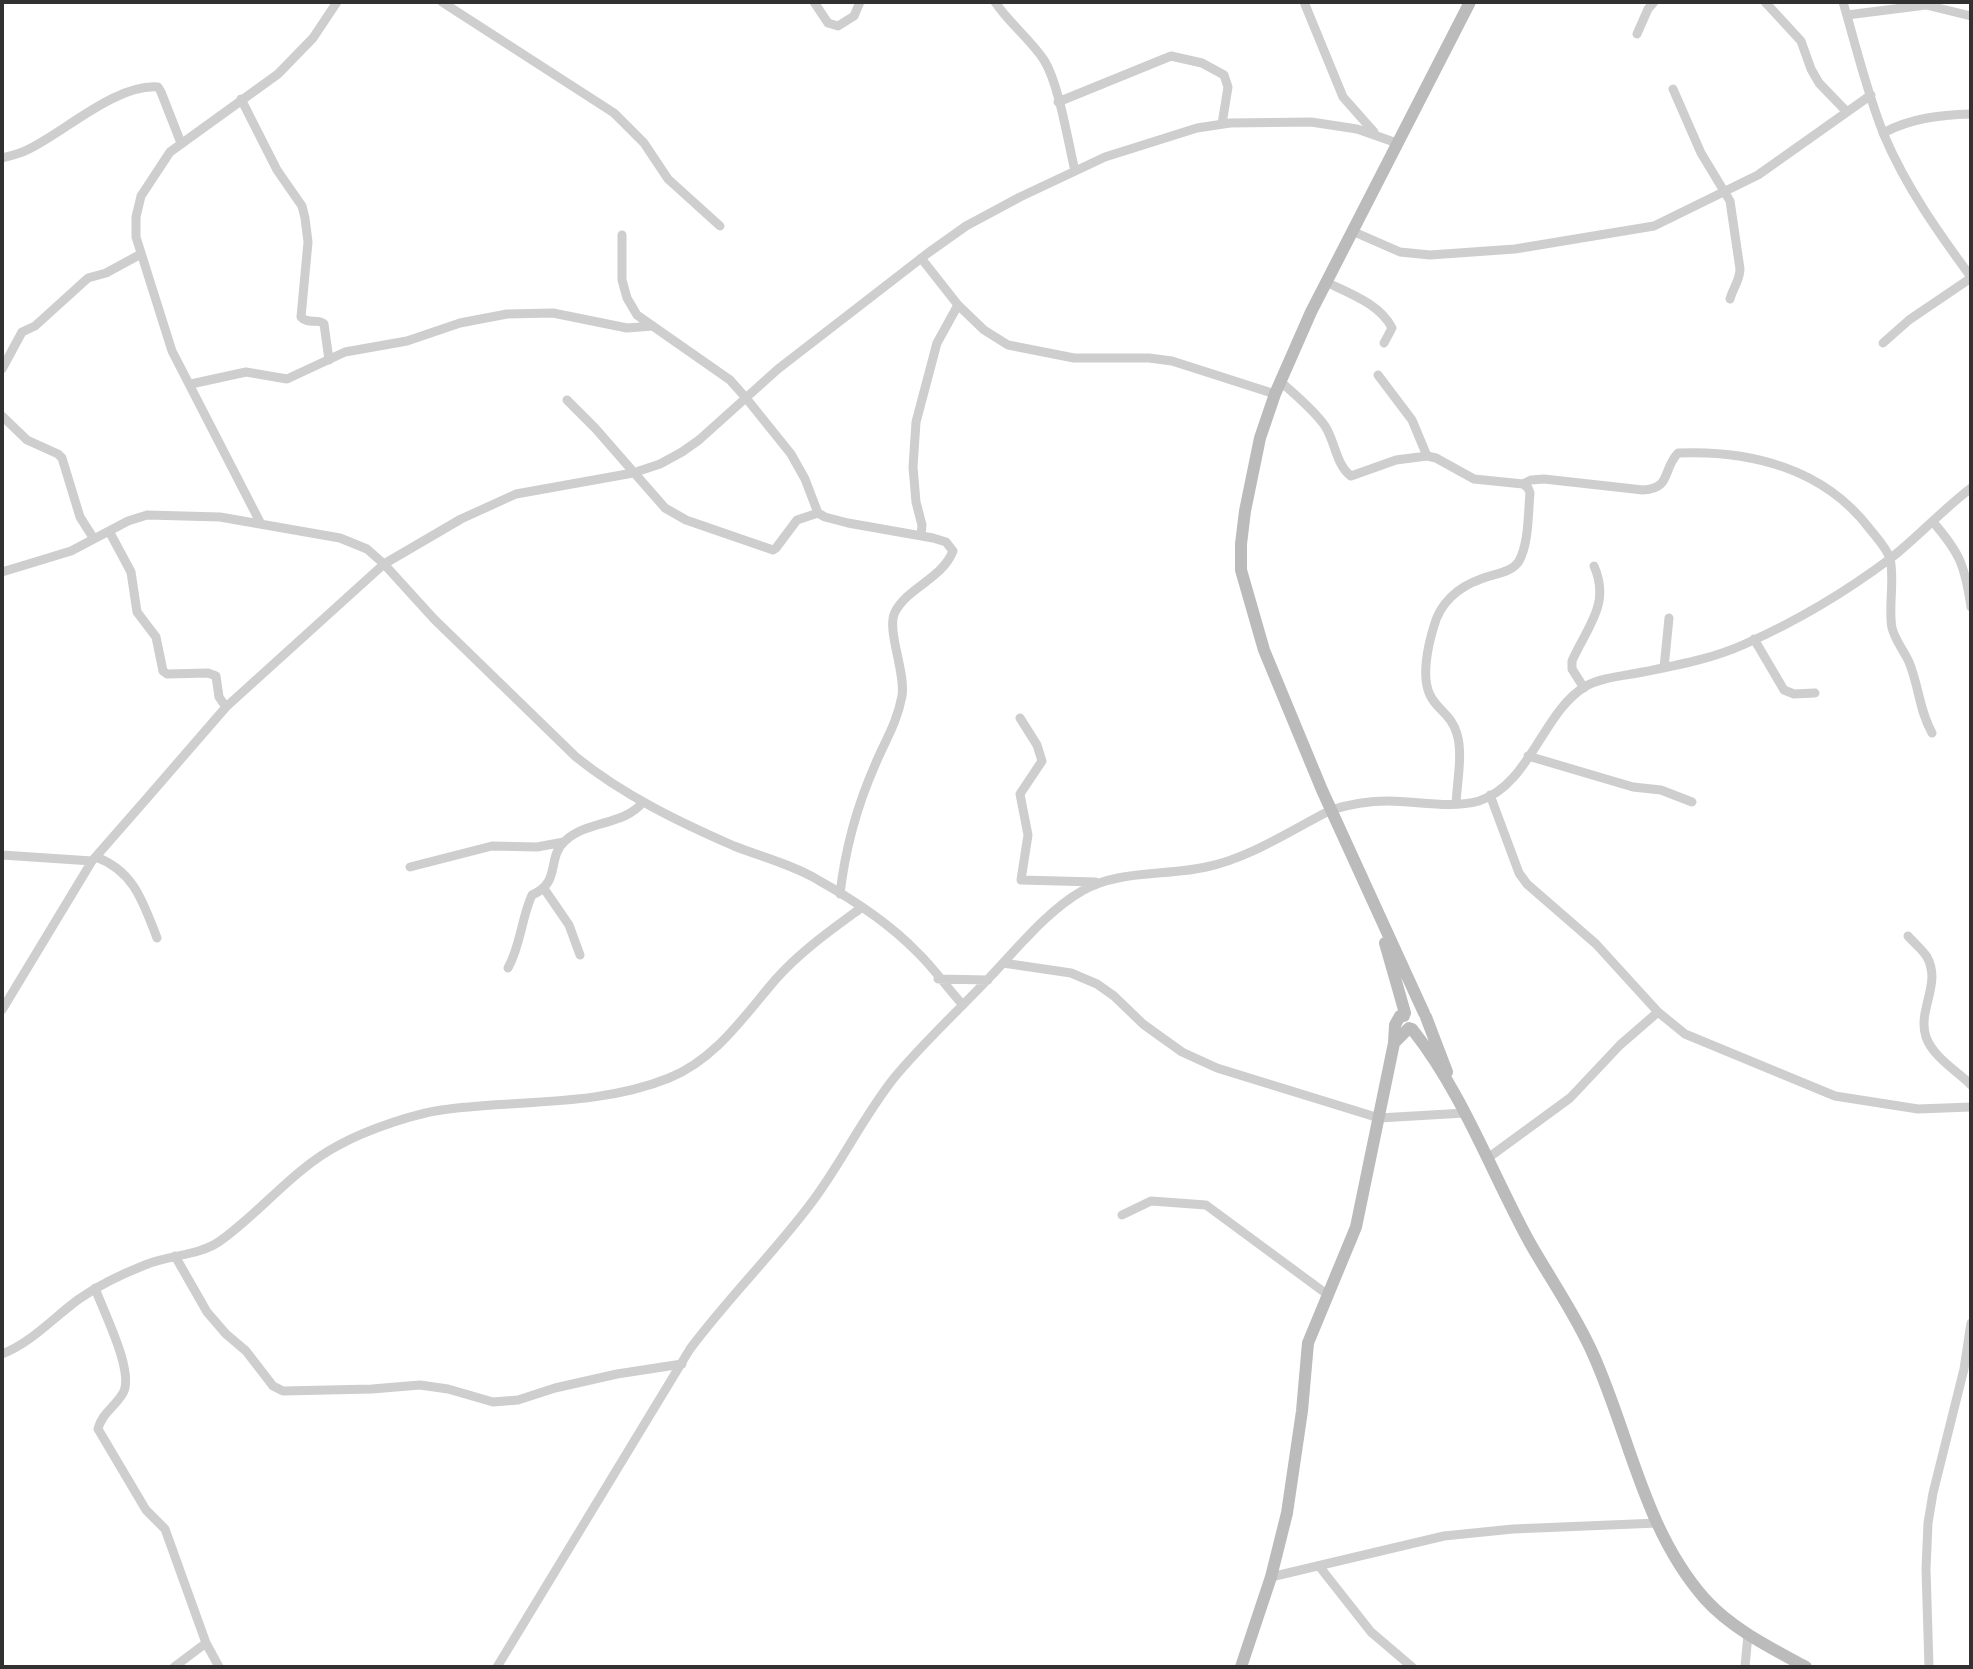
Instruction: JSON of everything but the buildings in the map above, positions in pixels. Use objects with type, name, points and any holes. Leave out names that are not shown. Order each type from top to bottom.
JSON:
[{"type":"main road","points":[[1457,1098],[1425,1015],[1331,810],[1264,650],[1241,570],[1245,511],[1260,438],[1277,387],[1326,282],[1470,2]]},
{"type":"main road","points":[[1376,909],[1406,1025],[1457,1098],[1530,1242],[1578,1322],[1594,1355],[1642,1490],[1688,1576],[1706,1600],[1731,1623],[1806,1667]]},
{"type":"main road","points":[[1241,1667],[1271,1577],[1287,1513],[1302,1411],[1308,1343],[1356,1227],[1394,1044],[1396,1019],[1412,1008],[1417,1008],[1425,1015]]},
{"type":"main road","points":[[1394,1044],[1411,1029],[1424,1025],[1425,1015]]},
{"type":"street","points":[[261,524],[172,351],[136,237],[136,217],[141,196],[170,152],[278,74],[313,38],[337,2]]},
{"type":"street","points":[[442,2],[614,113],[644,144],[668,179],[720,226]]},
{"type":"street","points":[[814,2],[828,23],[838,26],[854,16],[860,2]]},
{"type":"street","points":[[995,2],[1007,20],[1044,60],[1051,75],[1075,171]]},
{"type":"street","points":[[1304,2],[1343,97],[1375,134]]},
{"type":"street","points":[[1637,34],[1654,2]]},
{"type":"street","points":[[1765,2],[1801,41],[1819,83],[1847,112]]},
{"type":"street","points":[[1843,2],[1883,133],[1931,223],[1971,277],[1909,320],[1883,343]]},
{"type":"street","points":[[1847,15],[1926,5],[1971,16]]},
{"type":"street","points":[[1058,102],[1171,56],[1202,63],[1224,75],[1228,87],[1222,124]]},
{"type":"street","points":[[2,158],[26,150],[78,118],[130,91],[150,87],[158,87],[161,92],[181,143]]},
{"type":"street","points":[[1673,89],[1700,153],[1726,191],[1735,229],[1740,269],[1740,277],[1734,285],[1730,299]]},
{"type":"street","points":[[1352,232],[1410,253],[1430,255],[1515,249],[1654,226],[1758,175],[1871,95]]},
{"type":"street","points":[[241,99],[277,170],[302,206],[309,242],[301,317],[306,321],[321,321],[324,324],[329,360]]},
{"type":"street","points":[[1883,133],[1900,124],[1939,115],[1971,114]]},
{"type":"street","points":[[2,1010],[94,859],[226,707],[384,564],[461,519],[516,494],[633,473],[660,464],[682,452],[778,369],[966,226],[1105,157],[1147,142],[1222,124],[1311,122],[1375,134],[1397,143]]},
{"type":"street","points":[[622,235],[622,280],[627,298],[638,315],[730,380],[791,453],[818,513],[849,523],[946,542],[953,551],[948,564],[900,604],[893,614],[894,640],[902,666],[903,692],[896,722],[875,763],[853,829],[844,859],[840,894]]},
{"type":"street","points":[[2,369],[22,332],[35,326],[88,278],[106,273],[141,254]]},
{"type":"street","points":[[922,258],[958,305],[984,330],[1008,345],[1074,358],[1172,360],[1277,387],[1309,408],[1325,426],[1343,468],[1351,476],[1396,460],[1427,456],[1436,458],[1474,479],[1523,484],[1544,479],[1653,489],[1665,480],[1672,459],[1678,453],[1769,462],[1805,474],[1830,490],[1859,516],[1890,559],[1892,629],[1908,660],[1922,716],[1932,733]]},
{"type":"street","points":[[1326,282],[1368,303],[1388,320],[1392,328],[1384,343]]},
{"type":"street","points":[[921,536],[922,525],[916,502],[913,467],[916,422],[937,343],[958,305]]},
{"type":"street","points":[[191,384],[246,372],[287,379],[345,352],[407,341],[460,323],[507,314],[553,313],[627,328],[653,326]]},
{"type":"street","points":[[1378,375],[1412,420],[1427,456]]},
{"type":"street","points":[[567,400],[665,508],[686,520],[767,549],[776,548],[797,520],[818,513]]},
{"type":"street","points":[[2,416],[27,440],[62,458],[80,517],[94,539]]},
{"type":"street","points":[[1456,804],[1457,735],[1448,715],[1430,695],[1426,682],[1433,628],[1439,612],[1451,596],[1466,585],[1513,568],[1519,561],[1525,542],[1530,493],[1523,484]]},
{"type":"street","points":[[497,1667],[682,1364],[718,1312],[812,1201],[894,1079],[1003,963],[1079,892],[1097,883],[1125,876],[1157,875],[1208,867],[1245,854],[1331,810],[1362,803],[1389,801],[1456,804],[1478,801],[1500,790],[1515,775],[1567,703],[1584,688],[1601,680],[1712,658],[1754,639],[1830,597],[1890,559],[1971,488]]},
{"type":"street","points":[[2,572],[71,551],[147,515],[220,517],[340,538],[367,549],[434,619],[576,757],[596,773],[643,802],[733,845],[817,879],[861,908],[917,952],[963,1005]]},
{"type":"street","points":[[1933,522],[1956,549],[1966,573],[1971,607]]},
{"type":"street","points":[[109,531],[131,572],[136,611],[156,637],[163,671],[167,674],[201,673],[216,676],[219,697],[226,707]]},
{"type":"street","points":[[1584,688],[1572,669],[1572,661],[1598,607],[1600,579],[1594,566]]},
{"type":"street","points":[[1664,668],[1669,618]]},
{"type":"street","points":[[1754,639],[1784,690],[1794,694],[1815,694]]},
{"type":"street","points":[[1020,718],[1038,745],[1042,761],[1020,794],[1028,835],[1021,880],[1097,883]]},
{"type":"street","points":[[1528,756],[1633,787],[1661,790],[1692,802]]},
{"type":"street","points":[[1490,795],[1519,873],[1527,884],[1596,944],[1658,1012],[1685,1034],[1706,1045],[1768,1067],[1835,1096],[1918,1108],[1971,1107]]},
{"type":"street","points":[[508,968],[519,946],[527,905],[532,895],[545,890],[553,873],[558,849],[574,834],[635,812],[643,802]]},
{"type":"street","points":[[411,867],[492,846],[537,847],[564,842]]},
{"type":"street","points":[[2,855],[94,859],[123,871],[141,898],[157,938]]},
{"type":"street","points":[[545,890],[569,925],[580,955]]},
{"type":"street","points":[[2,1354],[31,1337],[95,1289],[148,1264],[216,1244],[239,1227],[303,1168],[357,1136],[447,1109],[593,1096],[633,1089],[669,1078],[716,1048],[744,1021],[777,979],[802,954],[861,908]]},
{"type":"street","points":[[1908,936],[1926,956],[1933,980],[1924,1024],[1927,1039],[1938,1054],[1971,1085]]},
{"type":"street","points":[[1003,963],[1071,973],[1097,984],[1143,1024],[1194,1057],[1217,1068],[1379,1118],[1465,1113]]},
{"type":"street","points":[[938,979],[988,979]]},
{"type":"street","points":[[1488,1158],[1570,1098],[1620,1045],[1658,1012]]},
{"type":"street","points":[[1122,1215],[1151,1200],[1206,1205],[1328,1295]]},
{"type":"street","points":[[175,1256],[207,1312],[226,1334],[246,1351],[273,1386],[283,1391],[420,1385],[448,1389],[493,1402],[518,1400],[555,1388],[617,1374],[682,1364]]},
{"type":"street","points":[[95,1289],[121,1356],[125,1377],[124,1392],[101,1419],[98,1429],[146,1510],[165,1529],[206,1643],[219,1667]]},
{"type":"street","points":[[1929,1667],[1926,1569],[1928,1523],[1964,1369],[1971,1323]]},
{"type":"street","points":[[1271,1577],[1444,1536],[1513,1529],[1658,1523]]},
{"type":"street","points":[[1319,1566],[1371,1632],[1412,1667]]},
{"type":"street","points":[[1745,1667],[1748,1634]]},
{"type":"street","points":[[174,1667],[206,1643]]}]
